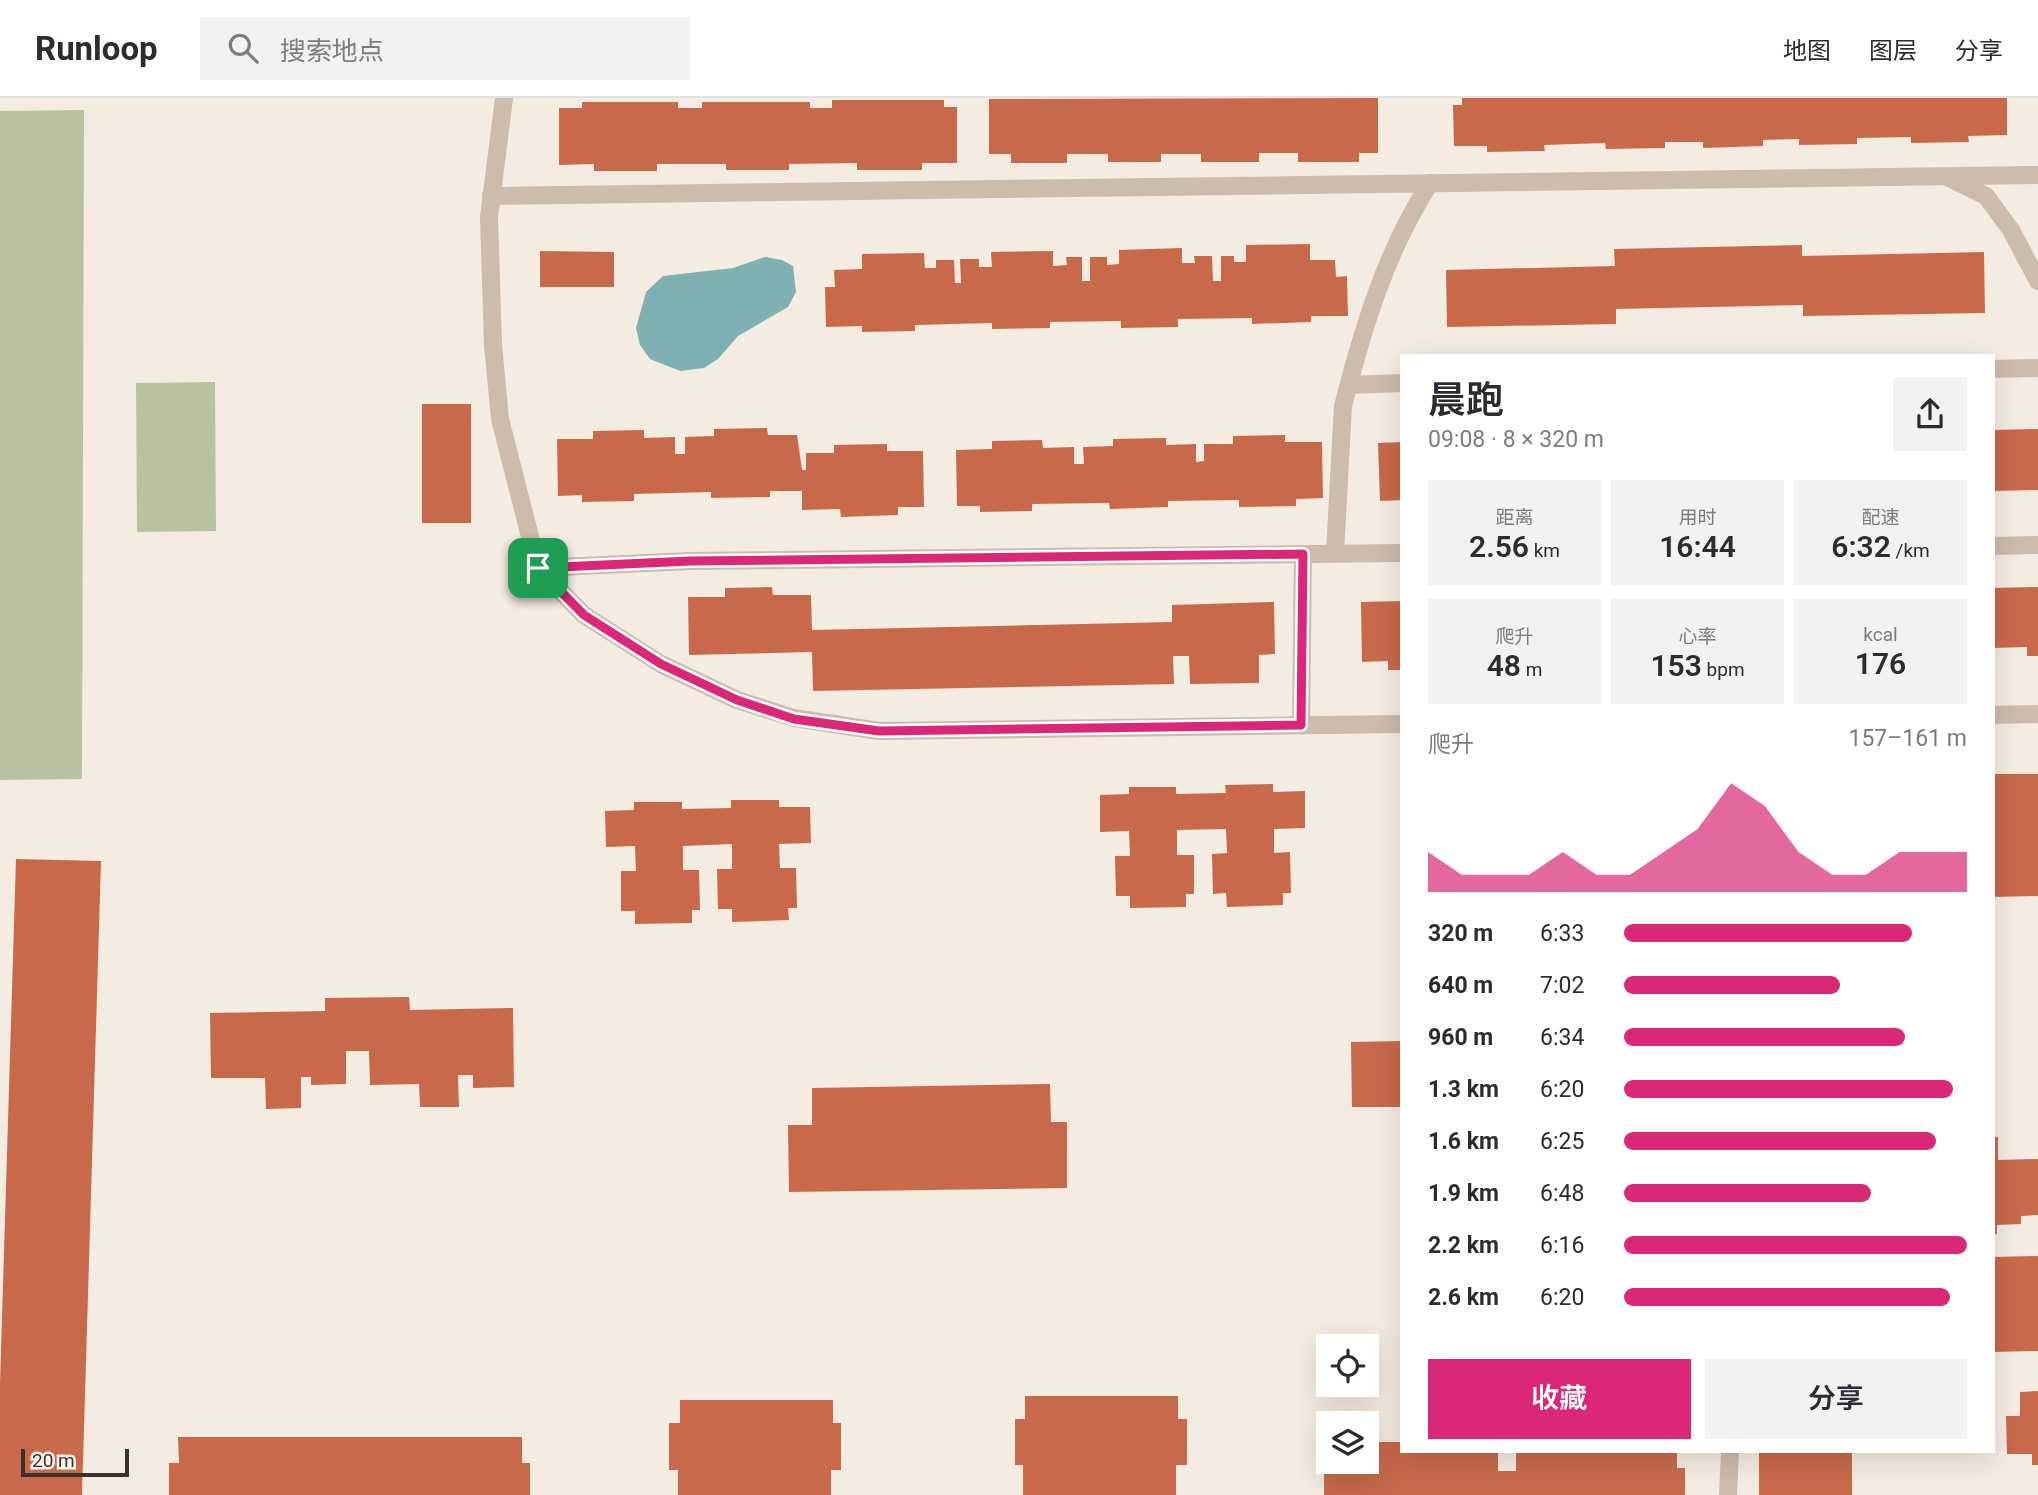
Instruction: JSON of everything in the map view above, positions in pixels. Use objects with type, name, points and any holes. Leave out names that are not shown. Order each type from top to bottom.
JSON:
[{"type":"lane","points":[[504,98],[489,217],[493,345],[500,419],[519,502],[538,568],[584,615],[661,664],[737,700],[794,719],[879,731],[1400,724]]},
{"type":"lane","points":[[491,196],[2038,175]]},
{"type":"lane","points":[[1946,176],[1986,196],[2011,230],[2038,281]]},
{"type":"lane","points":[[1335,553],[1343,406],[1361,339],[1390,256],[1430,183]]},
{"type":"lane","points":[[1995,369],[2038,368]]},
{"type":"lane","points":[[1349,384],[1400,383]]},
{"type":"lane","points":[[1995,546],[2038,545]]},
{"type":"lane","points":[[538,568],[690,561],[1400,552]]},
{"type":"lane","points":[[1301,725],[1303,554]]},
{"type":"lane","points":[[1995,715],[2038,714]]},
{"type":"lane","points":[[1728,1495],[1730,1453]]},
{"type":"green space","points":[[84,110],[82,779],[0,780],[0,111]]},
{"type":"green space","points":[[215,382],[216,531],[137,532],[136,383]]},
{"type":"water","points":[[765,257],[782,260],[793,266],[796,292],[788,307],[738,336],[718,359],[704,368],[680,371],[650,359],[640,345],[636,328],[646,292],[663,276],[733,268]]},
{"type":"building","points":[[1378,98],[1378,153],[1359,153],[1359,162],[1298,162],[1298,153],[1259,153],[1259,162],[1201,162],[1201,154],[1161,154],[1161,162],[1108,162],[1108,154],[1067,154],[1067,163],[1011,163],[1011,154],[989,154],[989,99]]},
{"type":"building","points":[[1462,98],[2007,98],[2007,135],[1968,136],[1969,142],[1911,143],[1911,137],[1857,138],[1857,144],[1799,145],[1799,139],[1763,140],[1763,146],[1703,148],[1703,142],[1665,142],[1665,148],[1606,149],[1605,143],[1544,145],[1545,151],[1487,152],[1487,146],[1454,146],[1453,105],[1462,105]]},
{"type":"building","points":[[832,100],[944,100],[944,107],[957,107],[957,163],[922,163],[922,170],[857,170],[857,163],[789,164],[789,170],[726,170],[726,164],[657,164],[657,171],[594,171],[594,164],[559,165],[559,108],[582,108],[582,102],[678,102],[678,108],[702,108],[702,102],[810,102],[810,108],[832,108]]},
{"type":"building","points":[[1310,244],[1310,260],[1335,260],[1336,277],[1347,276],[1348,316],[1311,316],[1311,322],[1252,324],[1252,318],[1178,319],[1178,327],[1121,328],[1121,321],[1050,322],[1050,328],[992,329],[992,323],[915,325],[915,331],[862,332],[862,326],[826,327],[825,287],[835,287],[834,270],[862,269],[862,254],[924,253],[925,268],[936,268],[936,260],[954,260],[955,283],[961,283],[960,259],[979,259],[979,267],[992,267],[991,252],[1053,251],[1053,266],[1067,265],[1066,257],[1082,257],[1082,281],[1090,281],[1090,257],[1107,257],[1107,265],[1119,264],[1119,250],[1182,248],[1182,263],[1195,263],[1194,256],[1212,256],[1213,281],[1221,281],[1221,256],[1234,256],[1234,262],[1246,262],[1246,245]]},
{"type":"building","points":[[1802,245],[1802,256],[1984,252],[1985,313],[1803,316],[1803,305],[1616,309],[1616,324],[1447,327],[1446,270],[1615,266],[1614,249]]},
{"type":"building","points":[[540,251],[614,252],[614,287],[540,287]]},
{"type":"building","points":[[422,404],[471,404],[471,523],[422,523]]},
{"type":"building","points":[[767,428],[768,435],[797,435],[802,470],[806,470],[806,453],[834,453],[834,445],[887,444],[887,451],[923,451],[924,507],[898,507],[898,515],[841,517],[840,509],[802,510],[802,491],[770,491],[770,497],[711,498],[711,492],[634,494],[634,501],[582,502],[582,495],[558,496],[557,439],[593,439],[593,431],[644,430],[644,438],[675,437],[675,454],[685,454],[685,437],[714,436],[714,429]]},
{"type":"building","points":[[2038,429],[2038,490],[1995,491],[1995,430]]},
{"type":"building","points":[[1285,435],[1285,442],[1322,442],[1323,498],[1296,499],[1296,506],[1239,507],[1239,500],[1168,501],[1168,507],[1110,509],[1109,503],[1032,504],[1032,511],[980,512],[980,506],[957,506],[956,450],[992,449],[992,441],[1042,440],[1043,448],[1074,447],[1074,464],[1084,464],[1083,447],[1113,446],[1113,439],[1166,438],[1166,445],[1196,444],[1196,462],[1204,461],[1204,444],[1233,444],[1233,436]]},
{"type":"building","points":[[1400,442],[1400,500],[1380,501],[1378,443]]},
{"type":"building","points":[[772,587],[773,595],[811,595],[812,630],[1172,622],[1172,605],[1274,602],[1275,654],[1259,655],[1259,683],[1190,684],[1189,656],[1173,656],[1174,684],[813,691],[812,652],[689,655],[688,597],[725,597],[725,588]]},
{"type":"building","points":[[2038,587],[2038,656],[2027,656],[2027,647],[1995,648],[1995,588]]},
{"type":"building","points":[[1400,601],[1400,670],[1388,670],[1388,661],[1362,662],[1361,602]]},
{"type":"building","points":[[1995,774],[2038,774],[2038,896],[1995,897]]},
{"type":"building","points":[[1273,784],[1273,792],[1305,791],[1305,828],[1274,829],[1274,853],[1290,852],[1291,893],[1283,893],[1283,905],[1227,907],[1226,893],[1213,894],[1212,854],[1227,853],[1226,829],[1177,830],[1177,855],[1194,855],[1194,894],[1186,894],[1186,907],[1130,908],[1130,896],[1116,896],[1115,856],[1130,856],[1129,831],[1100,832],[1100,795],[1129,794],[1129,787],[1176,787],[1176,794],[1226,793],[1225,785]]},
{"type":"building","points":[[731,800],[779,800],[779,807],[810,807],[811,843],[779,844],[780,868],[796,868],[797,908],[788,908],[789,920],[732,922],[732,909],[718,909],[717,869],[732,869],[732,844],[683,846],[683,870],[699,870],[700,910],[692,910],[692,923],[635,924],[635,911],[621,911],[621,871],[636,871],[635,846],[606,847],[605,811],[634,810],[634,802],[682,802],[682,809],[731,808]]},
{"type":"building","points":[[16,859],[101,861],[82,1495],[0,1495],[0,1384]]},
{"type":"building","points":[[409,997],[410,1010],[513,1008],[514,1087],[473,1088],[473,1075],[458,1075],[459,1107],[420,1107],[419,1084],[370,1085],[369,1051],[346,1051],[346,1084],[311,1085],[311,1077],[301,1077],[301,1108],[266,1109],[265,1078],[211,1078],[210,1013],[325,1011],[325,998]]},
{"type":"building","points":[[1400,1041],[1400,1107],[1352,1107],[1351,1042]]},
{"type":"building","points":[[1050,1084],[1051,1122],[1067,1122],[1067,1188],[789,1192],[788,1125],[812,1125],[812,1088]]},
{"type":"building","points":[[1995,1137],[1998,1137],[1998,1160],[2038,1159],[2038,1215],[2021,1216],[2021,1224],[1997,1225],[1997,1234]]},
{"type":"building","points":[[2038,1256],[2038,1351],[1995,1352],[1995,1257]]},
{"type":"building","points":[[2038,1391],[2038,1465],[2032,1465],[2032,1454],[2007,1454],[2006,1416],[2020,1416],[2020,1392]]},
{"type":"building","points":[[1025,1396],[1178,1396],[1178,1419],[1187,1419],[1187,1465],[1176,1465],[1176,1495],[1023,1495],[1023,1465],[1015,1465],[1015,1419],[1025,1419]]},
{"type":"building","points":[[680,1400],[833,1400],[833,1423],[841,1423],[841,1470],[831,1470],[831,1495],[678,1495],[678,1470],[669,1470],[669,1423],[680,1423]]},
{"type":"building","points":[[178,1437],[522,1437],[522,1463],[530,1463],[530,1495],[169,1495],[169,1463],[179,1463]]},
{"type":"building","points":[[1379,1442],[1400,1442],[1400,1453],[1498,1453],[1498,1471],[1516,1471],[1516,1453],[1677,1453],[1677,1468],[1685,1468],[1685,1495],[1324,1495],[1324,1474],[1379,1474]]},
{"type":"building","points":[[1759,1453],[1852,1453],[1852,1495],[1759,1495]]},
{"type":"route","points":[[1303,554],[1301,725],[879,731],[794,719],[737,700],[661,664],[584,615],[538,568],[690,561],[1303,554]]}]
